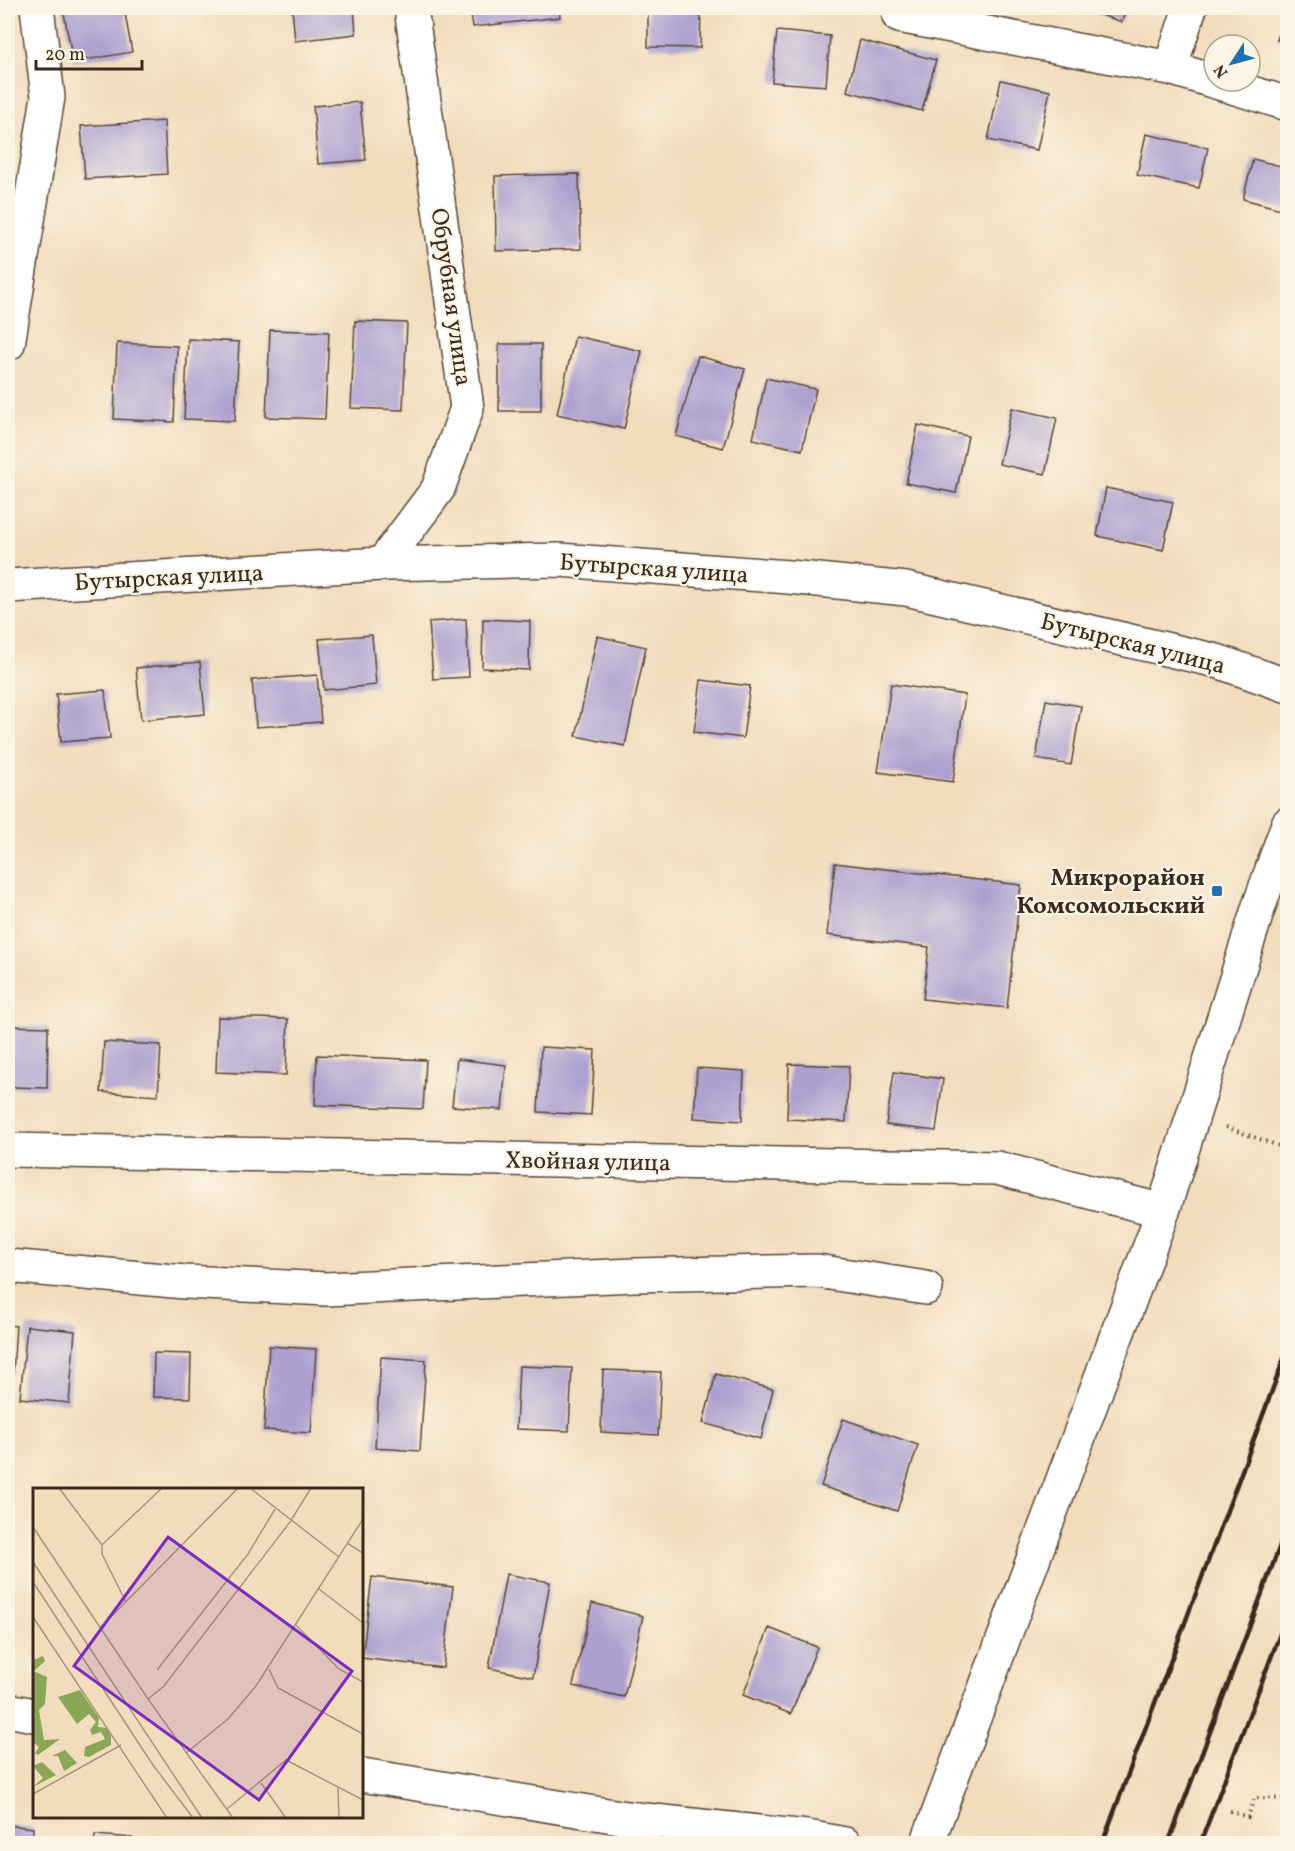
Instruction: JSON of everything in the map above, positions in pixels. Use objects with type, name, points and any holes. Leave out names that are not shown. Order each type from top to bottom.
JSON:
[{"type":"street","points":[[8,344],[48,97],[37,8]]},
{"type":"street","name":"Обрубная улица","points":[[382,564],[438,489],[467,408],[411,8]]},
{"type":"street","points":[[1170,68],[1190,8]]},
{"type":"street","points":[[899,12],[1170,68],[1287,104]]},
{"type":"street","name":"Бутырская улица","points":[[8,586],[382,564],[559,560],[789,577],[906,589],[1217,662],[1287,686]]},
{"type":"street","points":[[927,1844],[1163,1211],[1287,824]]},
{"type":"street","name":"Хвойная улица","points":[[8,1150],[998,1168],[1163,1211]]},
{"type":"street","points":[[8,1266],[185,1282],[326,1288],[817,1270],[926,1287]]},
{"type":"street","points":[[8,1710],[33,1715]]},
{"type":"street","points":[[363,1775],[620,1831],[807,1836],[845,1844]]},
{"type":"path","points":[[1218,1125],[1287,1149]]},
{"type":"path","points":[[1230,1810],[1248,1817],[1254,1798],[1287,1799]]},
{"type":"building","points":[[63,8],[124,8],[132,52],[73,62]]},
{"type":"building","points":[[292,8],[354,8],[356,34],[295,41]]},
{"type":"building","points":[[470,8],[559,8],[560,17],[473,27]]},
{"type":"building","points":[[648,8],[701,8],[700,48],[648,47]]},
{"type":"building","points":[[1079,8],[1126,8],[1122,22]]},
{"type":"building","points":[[1286,8],[1288,8],[1288,43],[1277,40]]},
{"type":"building","points":[[777,31],[830,36],[826,86],[772,82]]},
{"type":"building","points":[[860,40],[936,60],[922,111],[847,91]]},
{"type":"building","points":[[1001,80],[1050,91],[1037,150],[988,140]]},
{"type":"building","points":[[360,102],[366,160],[318,164],[313,106]]},
{"type":"building","points":[[164,121],[167,174],[85,179],[81,126]]},
{"type":"building","points":[[1146,134],[1208,148],[1199,188],[1137,175]]},
{"type":"building","points":[[1253,159],[1288,168],[1288,211],[1243,199]]},
{"type":"building","points":[[579,174],[581,249],[496,251],[495,176]]},
{"type":"building","points":[[355,321],[407,323],[403,410],[351,408]]},
{"type":"building","points":[[270,330],[329,332],[325,419],[266,417]]},
{"type":"building","points":[[575,336],[642,351],[624,429],[557,414]]},
{"type":"building","points":[[188,339],[239,342],[235,421],[184,419]]},
{"type":"building","points":[[117,343],[177,346],[174,422],[114,419]]},
{"type":"building","points":[[499,344],[541,344],[541,411],[499,411]]},
{"type":"building","points":[[698,356],[745,369],[723,448],[676,436]]},
{"type":"building","points":[[766,378],[816,389],[802,450],[753,439]]},
{"type":"building","points":[[1012,408],[1057,418],[1045,474],[999,464]]},
{"type":"building","points":[[918,425],[968,436],[956,493],[906,483]]},
{"type":"building","points":[[1106,488],[1173,502],[1163,550],[1097,536]]},
{"type":"building","points":[[466,619],[469,677],[433,679],[429,622]]},
{"type":"building","points":[[483,619],[530,621],[529,670],[482,668]]},
{"type":"building","points":[[372,635],[376,685],[324,690],[319,639]]},
{"type":"building","points":[[597,636],[646,647],[625,746],[576,736]]},
{"type":"building","points":[[200,662],[205,714],[141,720],[136,668]]},
{"type":"building","points":[[317,675],[321,722],[256,727],[252,680]]},
{"type":"building","points":[[701,680],[750,686],[743,738],[694,732]]},
{"type":"building","points":[[891,684],[965,695],[953,782],[878,772]]},
{"type":"building","points":[[105,690],[110,738],[61,742],[56,694]]},
{"type":"building","points":[[1046,700],[1081,706],[1071,765],[1036,759]]},
{"type":"building","points":[[835,863],[1021,885],[1007,1008],[923,999],[929,947],[827,935]]},
{"type":"building","points":[[218,1017],[288,1019],[286,1075],[216,1072]]},
{"type":"building","points":[[8,1026],[48,1027],[47,1088],[8,1087]]},
{"type":"building","points":[[104,1042],[161,1045],[158,1096],[101,1092]]},
{"type":"building","points":[[541,1047],[595,1050],[591,1115],[538,1112]]},
{"type":"building","points":[[317,1055],[426,1060],[423,1109],[315,1105]]},
{"type":"building","points":[[457,1059],[506,1065],[502,1110],[452,1106]]},
{"type":"building","points":[[789,1064],[849,1066],[846,1122],[787,1119]]},
{"type":"building","points":[[697,1068],[744,1071],[742,1121],[694,1118]]},
{"type":"building","points":[[894,1072],[943,1079],[936,1131],[886,1125]]},
{"type":"building","points":[[8,1325],[16,1326],[13,1374],[8,1373]]},
{"type":"building","points":[[27,1326],[75,1331],[69,1403],[20,1398]]},
{"type":"building","points":[[269,1346],[316,1349],[311,1433],[264,1430]]},
{"type":"building","points":[[154,1353],[191,1354],[190,1398],[153,1397]]},
{"type":"building","points":[[381,1357],[426,1360],[420,1451],[375,1448]]},
{"type":"building","points":[[519,1366],[572,1368],[569,1431],[516,1429]]},
{"type":"building","points":[[603,1370],[661,1372],[658,1435],[601,1432]]},
{"type":"building","points":[[716,1374],[773,1389],[761,1439],[703,1423]]},
{"type":"building","points":[[843,1419],[918,1445],[897,1511],[821,1486]]},
{"type":"building","points":[[506,1574],[550,1582],[533,1677],[489,1668]]},
{"type":"building","points":[[372,1577],[453,1587],[443,1668],[363,1658]]},
{"type":"building","points":[[592,1603],[643,1616],[624,1697],[573,1686]]},
{"type":"building","points":[[769,1628],[817,1647],[791,1714],[743,1695]]},
{"type":"building","points":[[8,1825],[33,1828],[32,1844],[8,1844]]},
{"type":"building","points":[[95,1835],[132,1838],[132,1844],[94,1844]]},
{"type":"railway","points":[[1102,1844],[1288,1348]]},
{"type":"railway","points":[[1168,1844],[1288,1524]]},
{"type":"railway","points":[[1200,1844],[1288,1613]]},
{"type":"place","name":"Микрорайон Комсомольский","points":[[1217,891]]}]
